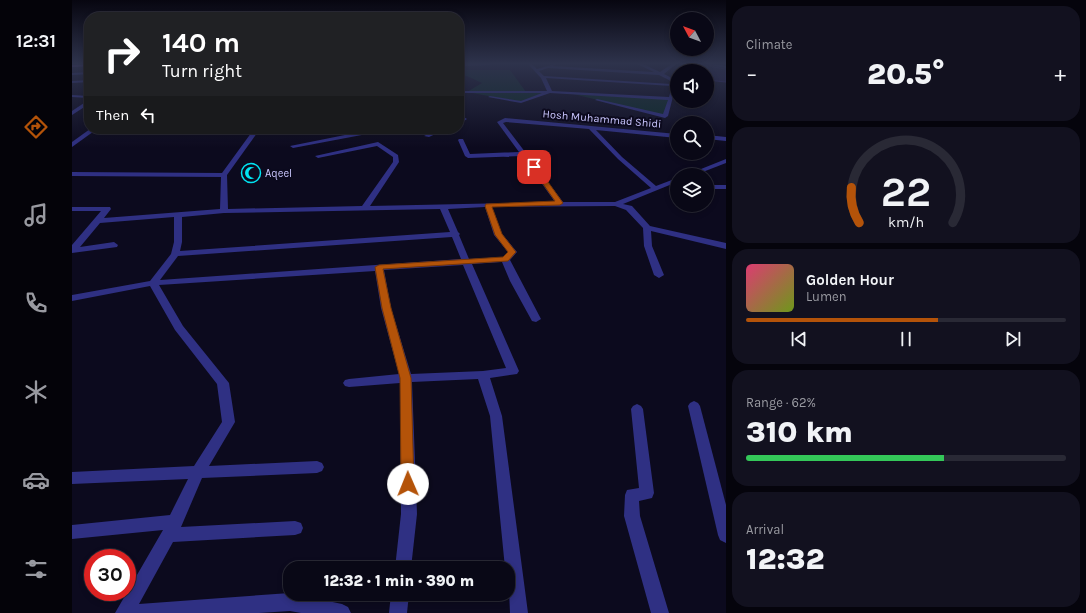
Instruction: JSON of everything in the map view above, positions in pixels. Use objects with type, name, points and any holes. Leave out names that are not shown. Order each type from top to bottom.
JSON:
[{"type":"street","points":[[467,92],[521,102],[550,92]]},
{"type":"street","points":[[467,92],[550,92],[670,99]]},
{"type":"street","points":[[573,94],[665,116],[670,102]]},
{"type":"street","points":[[72,96],[84,97]]},
{"type":"street","points":[[72,113],[75,109],[84,104]]},
{"type":"street","name":"Hosh Muhammad Shidi","points":[[525,154],[500,122],[590,127],[670,135]]},
{"type":"street","points":[[590,127],[620,158],[655,188]]},
{"type":"street","points":[[72,144],[87,134]]},
{"type":"street","points":[[224,211],[224,175],[253,134]]},
{"type":"street","points":[[293,146],[360,134]]},
{"type":"street","points":[[427,136],[432,134]]},
{"type":"street","points":[[714,137],[726,138]]},
{"type":"street","points":[[327,140],[344,151]]},
{"type":"street","points":[[461,140],[468,156],[525,154],[560,203]]},
{"type":"street","points":[[318,156],[378,144],[396,156],[396,162],[365,208]]},
{"type":"street","points":[[708,168],[726,161]]},
{"type":"street","points":[[72,174],[224,175]]},
{"type":"street","points":[[616,204],[670,182]]},
{"type":"street","points":[[663,185],[670,186]]},
{"type":"street","points":[[714,187],[726,188]]},
{"type":"street","points":[[98,221],[224,211],[488,206],[560,203],[616,204],[629,208],[647,228],[726,246]]},
{"type":"street","points":[[72,298],[153,283],[505,259],[512,252],[498,235],[488,206]]},
{"type":"street","points":[[349,384],[406,378],[483,375],[513,371],[456,234],[443,207]]},
{"type":"street","points":[[72,208],[107,209],[72,250],[114,245]]},
{"type":"street","points":[[153,283],[175,254],[178,242],[178,215]]},
{"type":"street","points":[[647,228],[648,246],[659,275]]},
{"type":"street","points":[[175,254],[456,234]]},
{"type":"street","points":[[505,259],[515,281],[536,319]]},
{"type":"street","points":[[379,267],[386,308],[406,378],[408,514],[404,561]]},
{"type":"street","points":[[124,613],[171,528],[198,472],[229,422],[222,383],[179,328],[153,283]]},
{"type":"street","points":[[483,375],[496,416],[519,613]]},
{"type":"street","points":[[694,406],[726,535]]},
{"type":"street","points":[[637,409],[647,493],[632,495],[632,516],[660,613]]},
{"type":"street","points":[[72,478],[317,467]]},
{"type":"street","points":[[72,532],[171,528],[296,528]]},
{"type":"street","points":[[398,613],[399,601]]},
{"type":"street","points":[[137,613],[290,602],[342,613]]},
{"type":"green space","points":[[467,92],[526,92],[550,92],[521,102]]},
{"type":"green space","points":[[573,94],[670,99],[665,116]]},
{"type":"place","name":"Aqeel","points":[[251,173]]},
{"type":"route","points":[[408,484],[406,378],[386,308],[379,267],[505,259],[512,252],[498,235],[488,206],[560,203],[534,167]]}]
